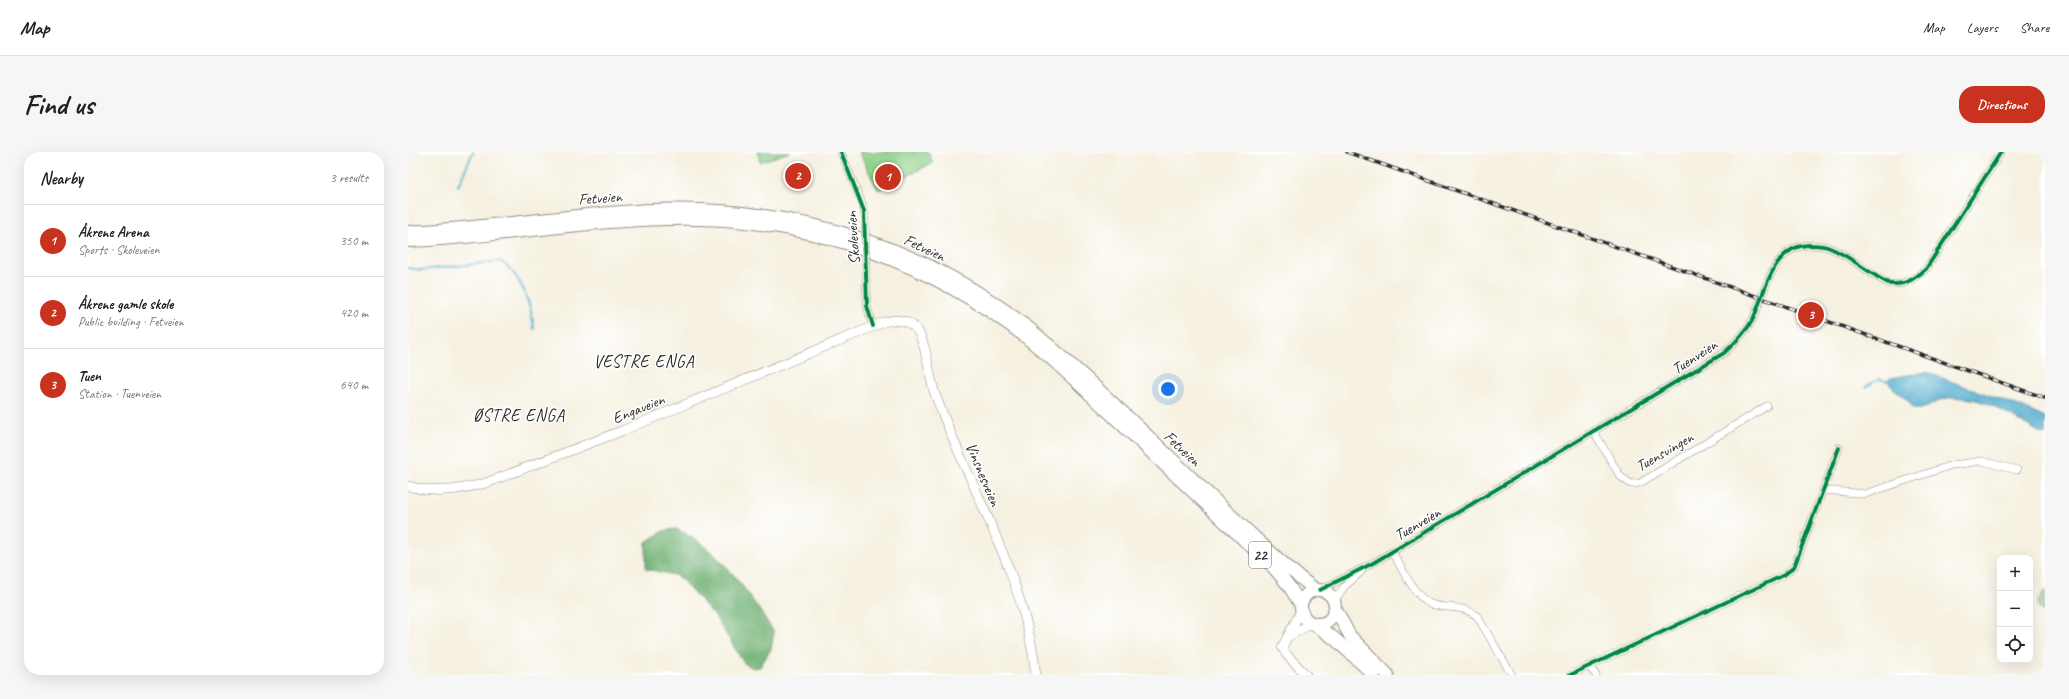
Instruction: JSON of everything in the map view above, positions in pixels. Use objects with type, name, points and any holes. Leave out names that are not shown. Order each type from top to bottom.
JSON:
[{"type":"highway","name":"Fetveien","points":[[408,232],[596,213],[702,210],[748,214],[799,222],[842,232],[884,246],[913,258],[968,287],[1034,332],[1081,374],[1279,560],[1318,590]]},
{"type":"highway","name":"Fetveien","points":[[408,241],[597,223],[654,219],[701,219],[776,227],[822,236],[872,251],[909,266],[963,295],[1028,339],[1075,381],[1273,567],[1290,586],[1301,608]]},
{"type":"highway","name":"22","points":[[1318,590],[1329,594],[1350,636],[1388,675]]},
{"type":"highway","points":[[1301,608],[1306,595],[1318,590]]},
{"type":"highway","points":[[1313,624],[1328,621],[1335,605]]},
{"type":"highway","name":"22","points":[[1301,608],[1305,619],[1335,639],[1374,675]]},
{"type":"main road","name":"Vinsnesveien","points":[[873,326],[884,322],[897,320],[908,322],[919,333],[935,394],[1020,602],[1029,629],[1036,675]]},
{"type":"main road","name":"Engaveien","points":[[408,486],[430,491],[443,491],[466,488],[486,483],[624,430],[873,326]]},
{"type":"main road","points":[[1301,608],[1282,645],[1284,651],[1306,675]]},
{"type":"main road","points":[[1286,638],[1313,624]]},
{"type":"street","name":"Skoleveien","points":[[841,152],[863,206],[865,217],[867,306],[873,326]]},
{"type":"street","name":"Tuenveien","points":[[1318,590],[1392,552],[1710,362],[1737,342],[1752,320],[1776,264],[1787,252],[1797,247],[1819,245],[1829,248],[1890,284],[1898,284],[1914,279],[1926,269],[2001,152]]},
{"type":"street","name":"Tuensvingen","points":[[1594,432],[1620,476],[1631,484],[1640,483],[1767,406]]},
{"type":"street","points":[[1570,675],[1784,575],[1794,567],[1839,448]]},
{"type":"street","points":[[1824,490],[1865,494],[1952,465],[1982,461],[2017,470]]},
{"type":"street","points":[[1392,552],[1418,594],[1429,603],[1469,610],[1477,616],[1512,675]]},
{"type":"street","name":"Tuenveien","points":[[1335,605],[1344,586],[1373,563]]},
{"type":"street","points":[[1588,666],[1596,675]]},
{"type":"green space","points":[[757,152],[790,152],[760,162]]},
{"type":"green space","points":[[859,152],[928,152],[933,163],[878,190]]},
{"type":"green space","points":[[676,529],[707,548],[720,560],[754,602],[774,632],[771,649],[760,667],[753,668],[744,663],[715,616],[683,581],[675,575],[646,569],[646,542],[663,531]]},
{"type":"green space","points":[[2045,590],[2045,614],[2038,607],[2038,601]]},
{"type":"water","points":[[1926,372],[2024,408],[2045,418],[2045,435],[1999,409],[1975,400],[1948,398],[1923,409],[1914,409],[1909,402],[1890,385],[1888,381],[1890,378]]},
{"type":"waterway","points":[[458,186],[473,152]]},
{"type":"waterway","points":[[408,268],[422,270],[500,261],[514,274],[524,291],[531,311],[534,329]]},
{"type":"waterway","points":[[1865,387],[1879,379],[1891,382]]},
{"type":"railway","points":[[1347,152],[2045,398]]},
{"type":"cycle path","points":[[841,152],[864,211],[867,306],[873,326]]},
{"type":"cycle path","points":[[1320,590],[1373,563],[1724,353],[1740,338],[1752,321],[1771,274],[1778,263],[1786,254],[1796,247],[1812,245],[1830,248],[1846,256],[1890,284],[1901,283],[1914,278],[1926,269],[2001,152]]},
{"type":"cycle path","points":[[1570,675],[1784,575],[1794,567],[1839,448]]},
{"type":"place","name":"Åkrene gamle skole","points":[[798,176]]},
{"type":"place","name":"Åkrene Arena","points":[[888,177]]},
{"type":"place","name":"Tuen","points":[[1811,315]]},
{"type":"district","name":"VESTRE ENGA","points":[[644,361]]},
{"type":"district","name":"ØSTRE ENGA","points":[[519,415]]}]
